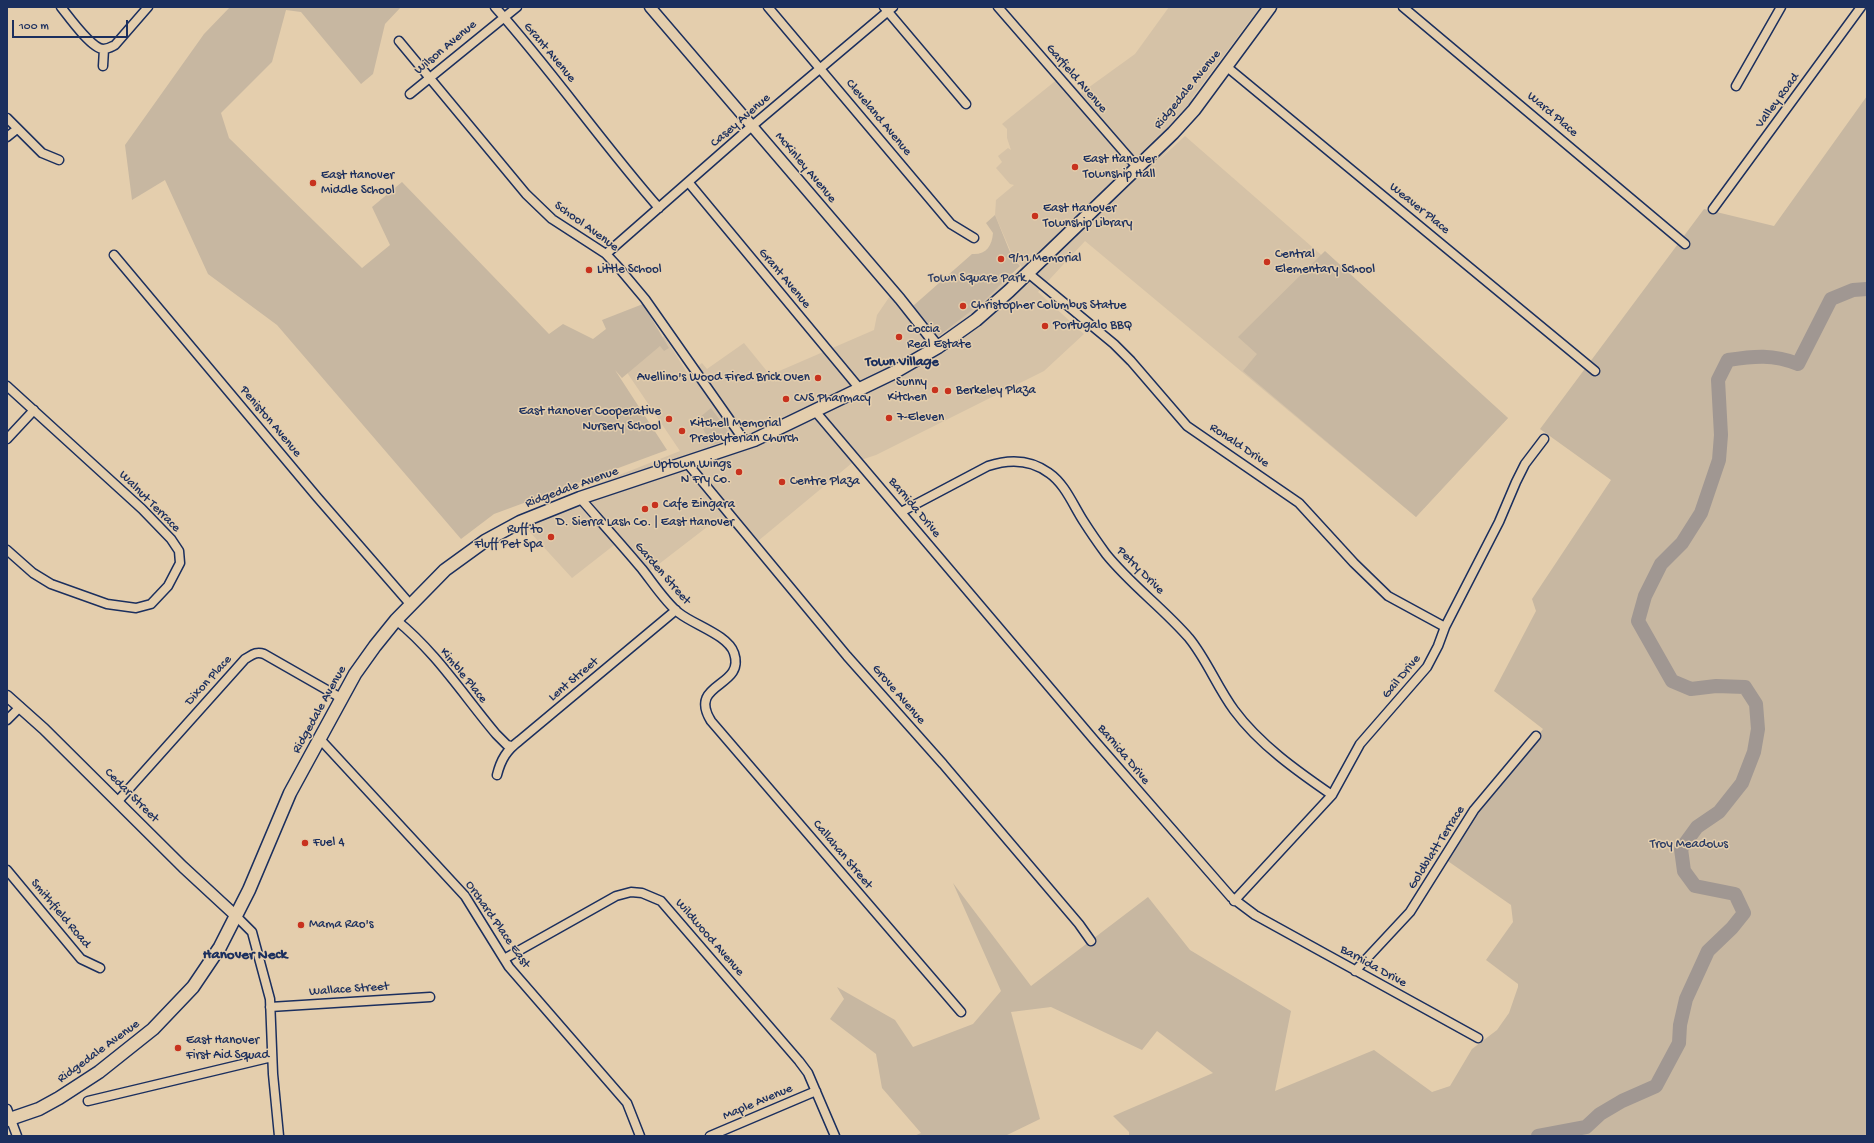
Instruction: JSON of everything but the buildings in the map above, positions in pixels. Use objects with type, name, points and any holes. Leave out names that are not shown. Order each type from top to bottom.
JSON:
[{"type":"main road","name":"Ridgedale Avenue","points":[[9,1116],[39,1108],[78,1088],[133,1047],[188,993],[208,967],[236,916],[249,890],[290,793],[341,698],[375,646],[396,620],[410,604],[463,556],[499,532],[542,512],[746,443],[860,389],[938,347],[976,320],[1028,273],[1137,166],[1173,133],[1194,110],[1270,7]]},
{"type":"street","points":[[61,7],[93,44],[104,49],[110,48],[115,44],[148,7]]},
{"type":"street","name":"Grant Avenue","points":[[495,7],[558,81],[626,171],[659,208]]},
{"type":"street","name":"Wilson Avenue","points":[[410,94],[516,7]]},
{"type":"street","name":"McKinley Avenue","points":[[650,7],[938,347]]},
{"type":"street","name":"Cleveland Avenue","points":[[768,7],[951,224],[974,238]]},
{"type":"street","name":"Garfield Avenue","points":[[998,7],[1137,166]]},
{"type":"street","name":"Ward Place","points":[[1403,7],[1685,244]]},
{"type":"street","points":[[1736,86],[1781,7]]},
{"type":"street","name":"Valley Road","points":[[1713,209],[1861,7]]},
{"type":"street","points":[[888,8],[966,104]]},
{"type":"street","name":"Casey Avenue","points":[[606,254],[888,8]]},
{"type":"street","name":"School Avenue","points":[[399,41],[526,194],[552,219],[606,254],[645,299],[746,443]]},
{"type":"street","points":[[103,66],[104,49]]},
{"type":"street","name":"Weaver Place","points":[[1227,66],[1595,371]]},
{"type":"street","points":[[7,118],[42,153],[59,160]]},
{"type":"street","points":[[7,137],[17,129]]},
{"type":"street","name":"Grant Avenue","points":[[689,183],[860,389]]},
{"type":"street","name":"Peniston Avenue","points":[[114,255],[317,497],[410,604]]},
{"type":"street","name":"Ronald Drive","points":[[1028,273],[1114,344],[1131,361],[1187,426],[1299,503],[1359,568],[1388,596],[1445,626]]},
{"type":"street","name":"Walnut Terrace","points":[[7,386],[142,509],[171,539],[179,551],[180,563],[168,586],[151,604],[136,608],[107,604],[51,584],[33,573],[7,550]]},
{"type":"street","points":[[7,439],[34,410]]},
{"type":"street","name":"Barnida Drive","points":[[815,411],[1213,879],[1234,901],[1255,915],[1354,971],[1478,1038]]},
{"type":"street","name":"Gail Drive","points":[[1234,901],[1332,795],[1360,744],[1427,667],[1438,646],[1445,626],[1499,522],[1525,464],[1544,439]]},
{"type":"street","name":"Petry Drive","points":[[901,512],[988,466],[998,463],[1009,461],[1024,462],[1049,473],[1063,488],[1084,523],[1108,556],[1165,612],[1194,645],[1234,710],[1274,750],[1332,795]]},
{"type":"street","name":"Grove Avenue","points":[[687,463],[847,656],[943,764],[1079,924],[1091,941]]},
{"type":"street","name":"Garden Street","points":[[580,498],[676,610],[726,641],[734,654],[735,664],[731,674],[707,696],[704,703],[706,713]]},
{"type":"street","name":"Lent Street","points":[[496,775],[501,761],[511,746],[520,741],[676,610]]},
{"type":"street","name":"Kimble Place","points":[[396,620],[408,630],[432,656],[496,734],[507,745],[511,746]]},
{"type":"street","name":"Dixon Place","points":[[118,801],[245,659],[254,653],[259,652],[264,654],[341,698]]},
{"type":"street","name":"Cedar Street","points":[[7,696],[44,728],[210,893],[236,916]]},
{"type":"street","points":[[7,720],[20,707]]},
{"type":"street","name":"Callahan Street","points":[[706,713],[711,721],[961,1012]]},
{"type":"street","name":"Goldblatt Terrace","points":[[1354,971],[1410,912],[1474,810],[1536,736]]},
{"type":"street","name":"Orchard Place East","points":[[319,738],[465,896],[504,959],[627,1103],[640,1136]]},
{"type":"street","name":"Smithfield Road","points":[[7,870],[81,959],[100,968]]},
{"type":"street","name":"Wildwood Avenue","points":[[504,959],[616,896],[631,892],[652,896],[661,901],[683,924],[799,1061],[808,1073],[836,1136]]},
{"type":"street","points":[[236,916],[252,932],[261,960],[270,1007],[272,1057],[279,1136]]},
{"type":"street","name":"Wallace Street","points":[[270,1007],[430,997]]},
{"type":"street","points":[[88,1101],[272,1057]]},
{"type":"street","name":"Maple Avenue","points":[[710,1136],[816,1091]]},
{"type":"street","points":[[9,1116],[17,1136]]},
{"type":"shaded area","points":[[1169,7],[1260,7],[1192,98],[1204,110],[1159,160],[1185,136],[1508,418],[1416,517],[1085,241],[1038,292],[1084,334],[1044,371],[876,455],[852,463],[752,546],[720,517],[646,574],[618,542],[572,578],[528,530],[521,514],[680,451],[626,371],[664,336],[688,374],[702,363],[707,369],[744,343],[770,375],[874,330],[877,315],[890,296],[902,312],[913,306],[940,336],[1022,267],[1014,259],[995,215],[996,200],[1014,185],[1010,184],[996,168],[1002,162],[998,156],[1008,148],[1011,150],[1007,138],[1007,129],[1002,124],[1064,74],[1081,93],[1135,54]]},
{"type":"green space","points":[[230,7],[401,7],[385,24],[373,74],[361,84],[301,12],[286,10],[272,62],[221,113],[229,138],[362,268],[390,245],[372,207],[402,182],[549,334],[563,324],[593,339],[606,329],[602,320],[643,304],[669,348],[664,351],[660,346],[622,378],[615,370],[667,450],[494,514],[461,539],[277,325],[208,274],[165,180],[132,200],[125,145],[204,34]]},
{"type":"green space","name":"Troy Meadows","points":[[1867,96],[1867,1136],[1129,1136],[1129,1132],[1113,1116],[1213,1073],[1157,1031],[1142,1050],[1051,1007],[1011,1012],[1040,1119],[1005,1136],[914,1136],[921,1133],[882,1088],[876,1054],[830,1019],[844,999],[837,987],[895,1020],[913,1047],[973,1024],[1001,991],[953,883],[1031,986],[1148,897],[1190,950],[1291,1011],[1275,1091],[1374,1050],[1432,1092],[1450,1086],[1472,1049],[1497,1030],[1509,1013],[1518,984],[1486,960],[1513,922],[1511,905],[1442,857],[1543,729],[1494,691],[1536,611],[1532,599],[1611,480],[1540,429],[1704,209],[1774,226]]},
{"type":"green space","name":"Town Square Park","points":[[995,215],[1012,257],[1020,266],[985,300],[939,336],[913,306],[972,254],[981,253],[990,246],[993,233],[986,223]]},
{"type":"green space","points":[[1325,251],[1508,418],[1416,517],[1243,371],[1257,354],[1238,337]]},
{"type":"green space","points":[[711,408],[730,434],[719,443],[712,445],[699,422],[699,418]]},
{"type":"waterway","points":[[1538,1136],[1586,1127],[1600,1114],[1622,1101],[1656,1086],[1679,1043],[1680,1025],[1686,999],[1708,951],[1732,928],[1744,913],[1735,894],[1695,886],[1684,871],[1681,849],[1697,827],[1719,812],[1742,783],[1754,752],[1758,729],[1756,704],[1745,687],[1716,686],[1691,689],[1672,681],[1638,621],[1645,596],[1661,564],[1682,543],[1701,513],[1719,460],[1721,435],[1718,380],[1728,360],[1772,357],[1798,364],[1831,299],[1853,290],[1867,289]]},
{"type":"place","name":"East Hanover Township Hall","points":[[1075,167]]},
{"type":"place","name":"East Hanover Middle School","points":[[313,183]]},
{"type":"place","name":"East Hanover Township Library","points":[[1035,216]]},
{"type":"place","name":"9/11 Memorial","points":[[1001,259]]},
{"type":"place","name":"Central Elementary School","points":[[1267,262]]},
{"type":"place","name":"Little School","points":[[589,270]]},
{"type":"place","name":"Christopher Columbus Statue","points":[[963,306]]},
{"type":"place","name":"Portugalo BBQ","points":[[1045,326]]},
{"type":"place","name":"Coccia Real Estate","points":[[899,337]]},
{"type":"place","name":"Avellino's Wood Fired Brick Oven","points":[[818,378]]},
{"type":"place","name":"Sunny Kitchen","points":[[935,390]]},
{"type":"place","name":"Berkeley Plaza","points":[[948,391]]},
{"type":"place","name":"CVS Pharmacy","points":[[786,399]]},
{"type":"place","name":"7-Eleven","points":[[889,418]]},
{"type":"place","name":"East Hanover Cooperative Nursery School","points":[[669,419]]},
{"type":"place","name":"Kitchell Memorial Presbyterian Church","points":[[682,431]]},
{"type":"place","name":"Uptown Wings N Fry Co.","points":[[739,472]]},
{"type":"place","name":"Centre Plaza","points":[[782,482]]},
{"type":"place","name":"Cafe Zingara","points":[[655,505]]},
{"type":"place","name":"D. Sierra Lash Co. | East Hanover","points":[[645,509]]},
{"type":"place","name":"Ruff to Fluff Pet Spa","points":[[551,537]]},
{"type":"place","name":"Fuel 4","points":[[305,843]]},
{"type":"place","name":"Mama Rao's","points":[[301,925]]},
{"type":"place","name":"East Hanover First Aid Squad","points":[[178,1048]]},
{"type":"district","name":"Town Village","points":[[902,363]]},
{"type":"district","name":"Hanover Neck","points":[[245,956]]}]
